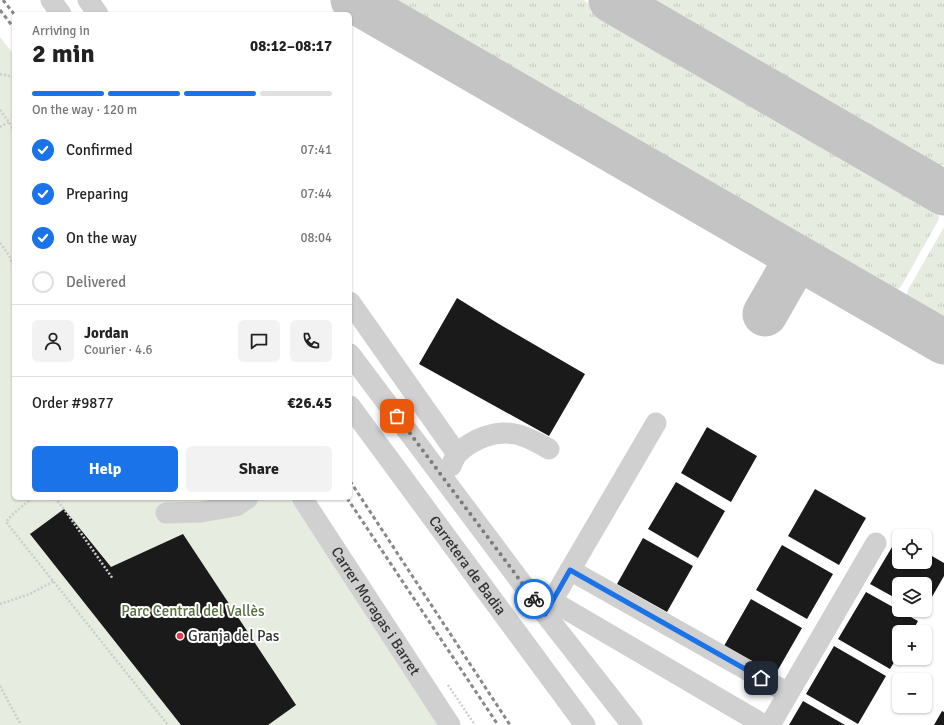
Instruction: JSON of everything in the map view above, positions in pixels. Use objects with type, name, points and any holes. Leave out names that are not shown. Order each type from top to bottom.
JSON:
[{"type":"street","points":[[51,0],[60,12]]},
{"type":"street","points":[[88,0],[97,12]]},
{"type":"street","points":[[352,305],[457,454]]},
{"type":"street","points":[[352,357],[452,490],[549,608],[632,725]]},
{"type":"street","name":"Carretera de Badia","points":[[352,409],[585,725]]},
{"type":"street","points":[[549,608],[656,423]]},
{"type":"street","points":[[452,490],[449,470],[457,454],[476,440],[496,433],[514,434],[530,439],[549,448]]},
{"type":"street","points":[[166,513],[208,511],[236,506],[245,500]]},
{"type":"street","name":"Carrer Moragas i Barret","points":[[303,500],[450,725]]},
{"type":"street","points":[[770,725],[876,543]]},
{"type":"street","points":[[570,570],[788,693]]},
{"type":"street","points":[[549,608],[764,725]]},
{"type":"path","points":[[0,74],[12,77]]},
{"type":"path","points":[[0,110],[12,128]]},
{"type":"path","points":[[0,127],[9,122]]},
{"type":"path","points":[[0,243],[9,255],[12,262]]},
{"type":"path","points":[[29,500],[6,522],[168,725]]},
{"type":"path","points":[[57,500],[113,579]]},
{"type":"path","points":[[0,604],[30,594],[54,581]]},
{"type":"path","points":[[0,686],[21,725]]},
{"type":"green space","points":[[380,0],[583,0],[932,203],[937,210],[939,219],[902,285],[896,292],[893,293],[881,290]]},
{"type":"green space","points":[[638,0],[944,0],[944,165],[927,163],[899,152]]},
{"type":"green space","name":"Parc Central del Vallès","points":[[0,37],[12,52],[12,500],[290,500],[441,725],[0,725]]},
{"type":"green space","points":[[944,227],[944,326],[919,312],[914,307],[910,302],[908,290]]},
{"type":"building","points":[[457,298],[585,374],[549,436],[419,364]]},
{"type":"building","points":[[707,427],[757,456],[731,502],[681,473]]},
{"type":"building","points":[[676,482],[725,511],[698,558],[648,529]]},
{"type":"building","points":[[815,489],[866,518],[839,565],[788,536]]},
{"type":"building","name":"Granja del Pas","points":[[64,509],[111,567],[183,534],[296,705],[268,725],[181,725],[30,534]]},
{"type":"building","points":[[643,538],[693,566],[667,612],[617,584]]},
{"type":"building","points":[[782,545],[833,574],[807,619],[756,590]]},
{"type":"building","points":[[892,547],[892,569],[932,569],[932,556],[944,563],[944,576],[932,597],[932,577],[892,577],[892,596],[870,584]]},
{"type":"building","points":[[866,592],[892,606],[892,617],[911,617],[918,621],[916,625],[892,625],[892,665],[890,669],[838,639]]},
{"type":"building","points":[[751,599],[802,628],[775,675],[724,646]]},
{"type":"building","points":[[834,646],[886,676],[858,724],[806,694]]},
{"type":"building","points":[[803,701],[845,725],[789,725]]},
{"type":"building","points":[[942,711],[944,712],[944,725],[934,725]]},
{"type":"taxiway","points":[[353,0],[944,342]]},
{"type":"taxiway","points":[[611,0],[944,193]]},
{"type":"taxiway","points":[[765,314],[797,258]]},
{"type":"railway","points":[[3,0],[12,12]]},
{"type":"railway","points":[[0,10],[12,25]]},
{"type":"railway","points":[[352,484],[510,725]]},
{"type":"railway","points":[[348,500],[498,725]]},
{"type":"way so far","points":[[397,416],[534,599]]},
{"type":"place","name":"Granja del Pas","points":[[180,636]]},
{"type":"route","points":[[534,599],[545,614],[570,570],[761,678]]}]
